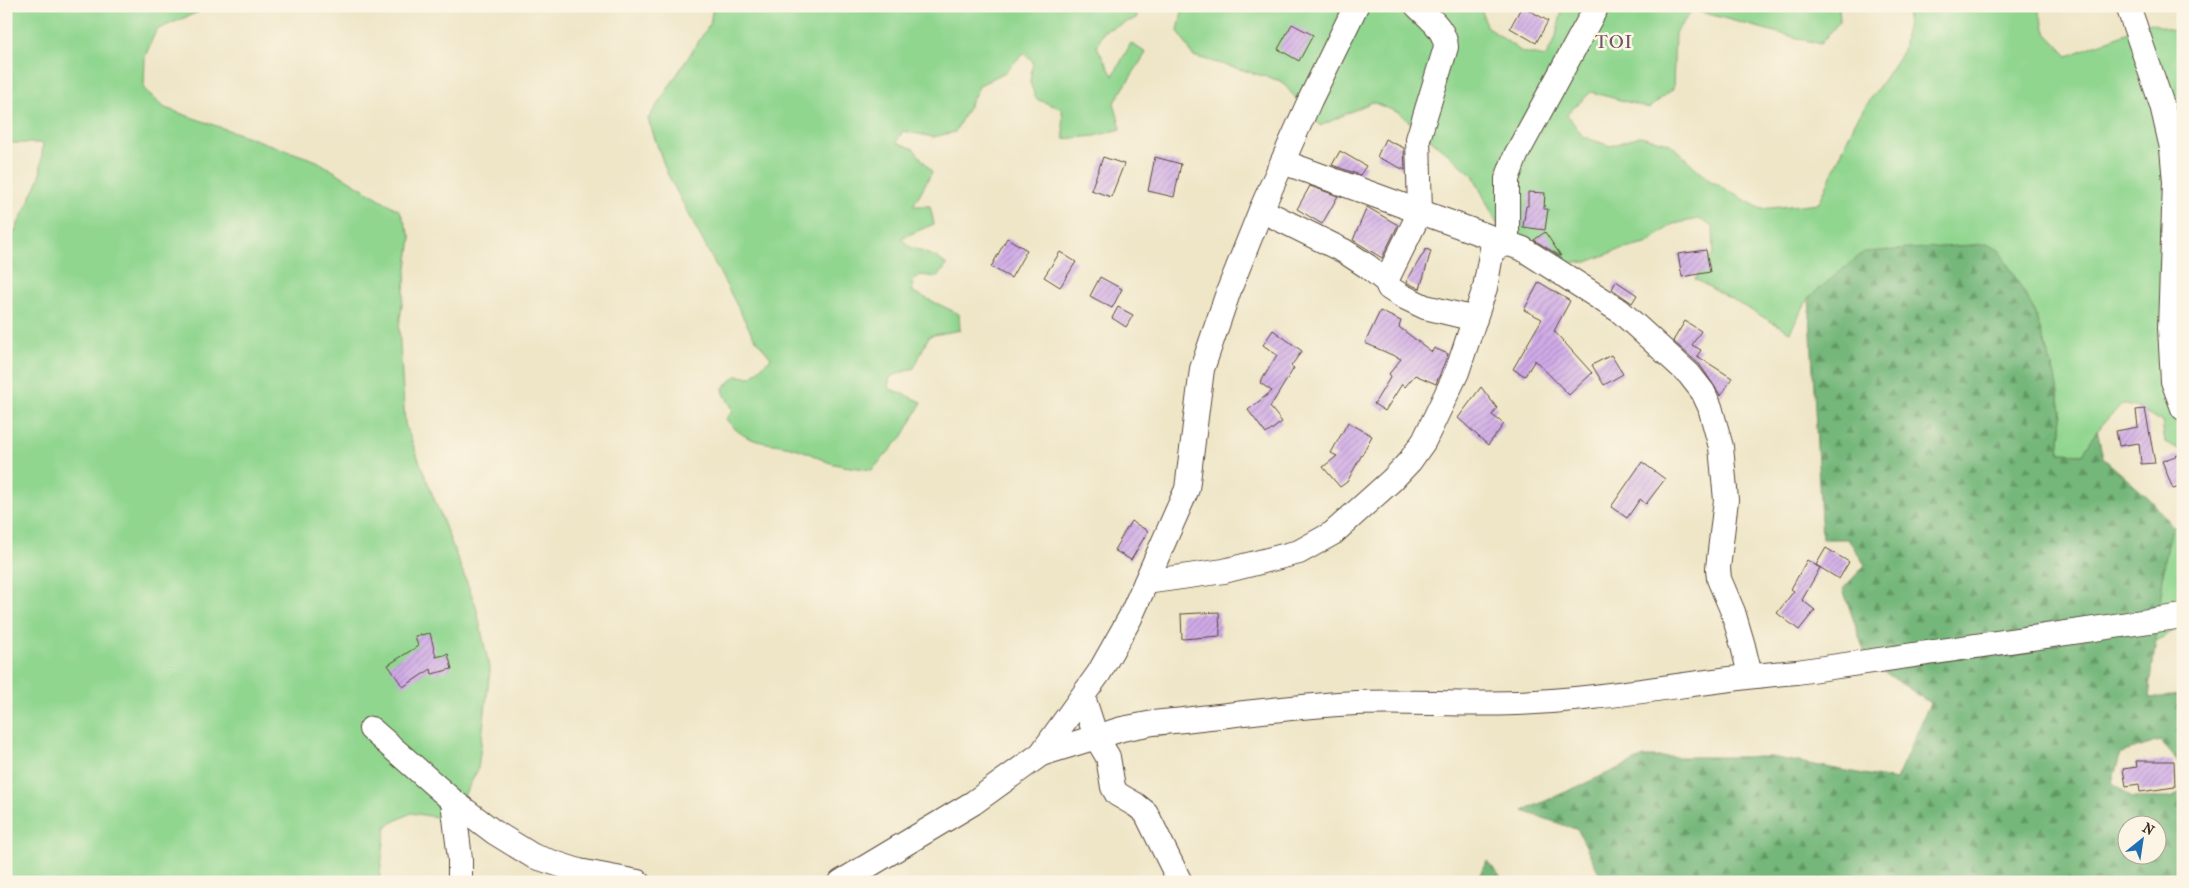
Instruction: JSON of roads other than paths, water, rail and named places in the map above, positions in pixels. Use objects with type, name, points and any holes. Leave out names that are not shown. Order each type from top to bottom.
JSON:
[{"type":"street","points":[[841,882],[973,803],[1041,754],[1083,697],[1130,618],[1187,490],[1202,369],[1229,290],[1261,210],[1356,6]]},
{"type":"street","points":[[1386,282],[1420,212],[1418,139],[1446,47],[1445,38],[1440,30],[1418,6]]},
{"type":"street","points":[[1507,244],[1506,179],[1516,155],[1597,6]]},
{"type":"street","points":[[2128,6],[2162,105],[2172,148],[2175,182],[2170,328],[2173,381],[2183,408]]},
{"type":"street","points":[[1283,162],[1523,249],[1620,311],[1689,374],[1703,392],[1710,407],[1720,446],[1726,500],[1718,568],[1719,579],[1733,612],[1750,675]]},
{"type":"street","points":[[1261,210],[1344,251],[1386,282],[1389,288],[1425,307],[1475,319]]},
{"type":"street","points":[[1146,582],[1224,572],[1300,552],[1333,533],[1392,480],[1410,461],[1424,440],[1457,372],[1488,276],[1492,250],[1507,244]]},
{"type":"street","points":[[1041,754],[1122,729],[1153,723],[1310,708],[1404,702],[1516,703],[1638,692],[1750,675],[1797,672],[2183,616]]},
{"type":"street","points":[[1083,697],[1096,737],[1108,756],[1113,787],[1117,794],[1146,813],[1180,882]]},
{"type":"street","points":[[371,729],[453,800],[494,832],[533,856],[579,871],[638,882]]},
{"type":"street","points":[[453,800],[460,859],[460,882]]},
{"type":"district","name":"TOI","points":[[1614,42]]}]
